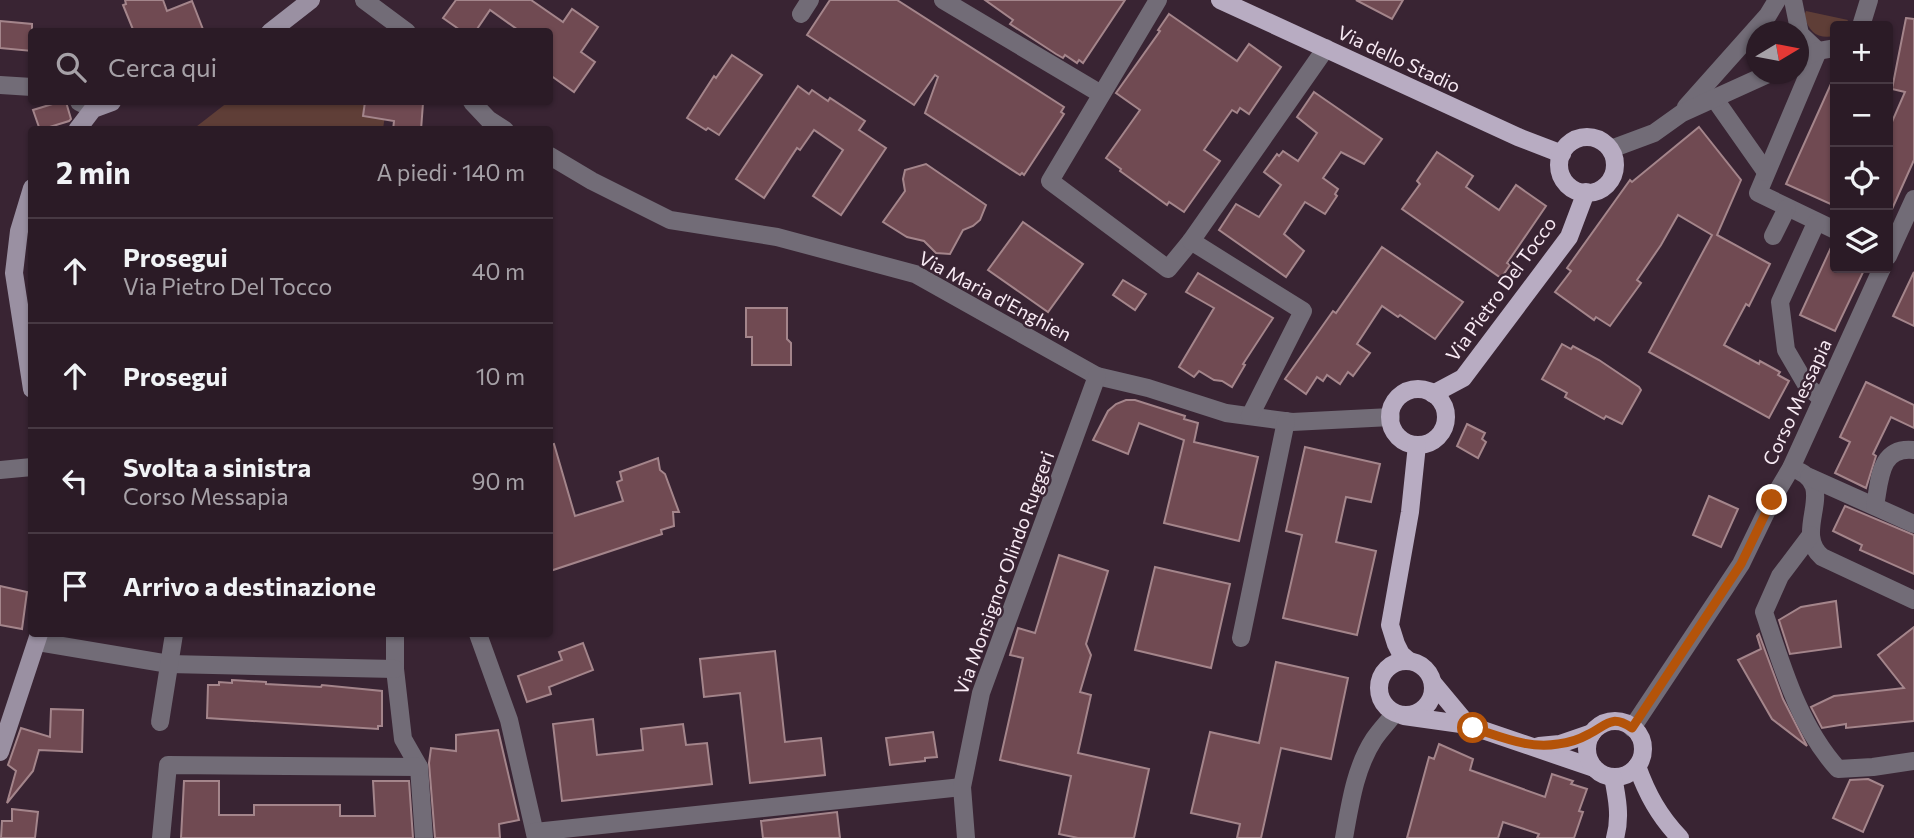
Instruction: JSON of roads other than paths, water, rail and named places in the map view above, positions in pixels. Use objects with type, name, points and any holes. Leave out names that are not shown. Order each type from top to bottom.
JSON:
[{"type":"main road","points":[[275,28],[311,0]]},
{"type":"main road","name":"Via dello Stadio","points":[[1220,0],[1248,5],[1326,48],[1518,137],[1562,154]]},
{"type":"main road","points":[[78,126],[86,105]]},
{"type":"main road","points":[[1589,137],[1611,149],[1615,166],[1609,183],[1594,192],[1586,192],[1577,191],[1564,180],[1560,163],[1562,154],[1573,141],[1589,137]]},
{"type":"main road","name":"Via Pietro Del Tocco","points":[[1433,394],[1463,378],[1569,237],[1586,192]]},
{"type":"main road","points":[[28,201],[19,231],[14,273],[28,363]]},
{"type":"main road","points":[[1417,390],[1433,394],[1444,408],[1445,426],[1434,440],[1417,445],[1401,439],[1395,433],[1392,409],[1402,395],[1417,390]]},
{"type":"main road","points":[[1417,445],[1410,512],[1390,625],[1401,654],[1425,668],[1433,683],[1468,725]]},
{"type":"main road","points":[[3,736],[39,638]]},
{"type":"main road","points":[[1409,661],[1393,664],[1381,677],[1382,702],[1399,714],[1468,725],[1613,777],[1622,776],[1637,765],[1642,749],[1638,734],[1632,728],[1626,724],[1611,722],[1603,724],[1592,733],[1560,744],[1532,746]]},
{"type":"main road","points":[[1399,714],[1413,715],[1427,707],[1434,692],[1433,683]]},
{"type":"main road","points":[[1592,733],[1587,751],[1594,768]]},
{"type":"main road","points":[[1637,765],[1664,829],[1680,838]]},
{"type":"main road","points":[[1613,777],[1618,801],[1618,835]]},
{"type":"street","points":[[364,0],[402,28]]},
{"type":"street","points":[[943,0],[1101,94]]},
{"type":"street","points":[[1158,0],[1050,181],[1168,269],[1191,242],[1326,48]]},
{"type":"street","points":[[1682,113],[1768,15],[1777,0]]},
{"type":"street","points":[[1793,0],[1800,34],[1827,50]]},
{"type":"street","points":[[1863,21],[1869,0]]},
{"type":"street","points":[[1809,56],[1827,50]]},
{"type":"street","points":[[1827,50],[1758,193],[1830,228]]},
{"type":"street","points":[[1611,149],[1654,133],[1682,113],[1746,84]]},
{"type":"street","points":[[0,85],[28,87]]},
{"type":"street","points":[[1714,98],[1766,172]]},
{"type":"street","points":[[474,105],[487,124]]},
{"type":"street","name":"Via Maria d'Enghien","points":[[553,158],[592,181],[670,220],[777,237],[915,274],[1097,376],[1148,388],[1226,413],[1286,421],[1391,417]]},
{"type":"street","name":"Corso Messapia","points":[[1893,244],[1914,199]]},
{"type":"street","points":[[1773,236],[1787,208]]},
{"type":"street","points":[[1816,223],[1780,302],[1786,350],[1807,386],[1822,399]]},
{"type":"street","points":[[1191,242],[1303,311],[1250,416]]},
{"type":"street","name":"Corso Messapia","points":[[1632,728],[1741,564],[1791,468],[1880,273]]},
{"type":"street","name":"Via Monsignor Olindo Ruggeri","points":[[966,838],[962,787],[981,693],[1097,376]]},
{"type":"street","points":[[1241,638],[1286,421]]},
{"type":"street","points":[[1875,506],[1884,466],[1892,453],[1903,449],[1914,450]]},
{"type":"street","points":[[0,470],[28,467]]},
{"type":"street","points":[[1791,468],[1911,520]]},
{"type":"street","points":[[1809,477],[1816,488],[1811,535],[1814,550],[1822,557],[1914,600]]},
{"type":"street","points":[[1811,535],[1780,576],[1764,612],[1796,703],[1827,757],[1838,769],[1914,761]]},
{"type":"street","points":[[160,722],[174,637]]},
{"type":"street","points":[[395,637],[395,669],[403,739],[419,767],[424,838]]},
{"type":"street","points":[[479,637],[509,720],[536,835],[962,787]]},
{"type":"street","points":[[39,638],[169,664],[395,669]]},
{"type":"street","points":[[1344,838],[1353,789],[1363,763],[1374,739],[1399,714]]},
{"type":"street","points":[[161,838],[168,765],[419,767]]}]
